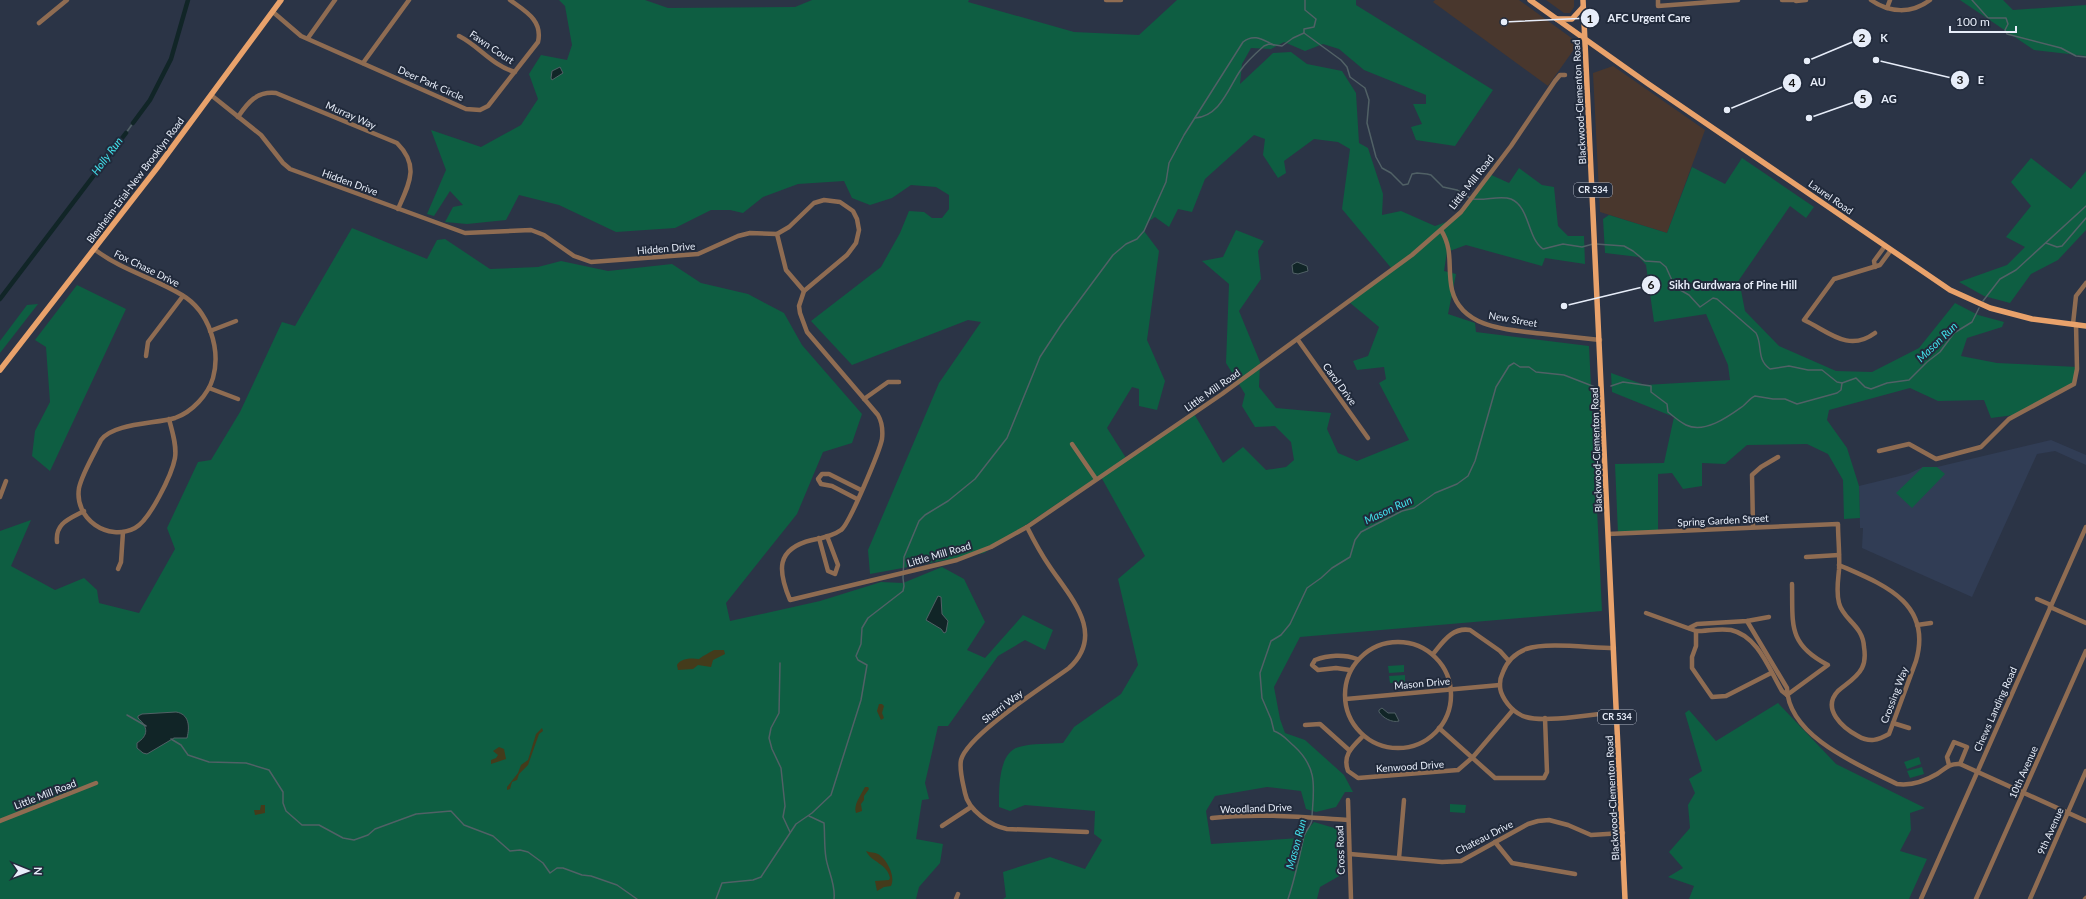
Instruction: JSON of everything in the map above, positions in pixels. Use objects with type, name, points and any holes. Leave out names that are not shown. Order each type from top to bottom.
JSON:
[{"type":"main road","name":"Blenheim-Erial-New Brooklyn Road","points":[[0,370],[211,95],[281,0]]},
{"type":"main road","name":"Laurel Road","points":[[1530,0],[1950,290],[1990,308],[2032,319],[2086,326]]},
{"type":"main road","name":"Blackwood-Clementon Road","points":[[1583,0],[1625,899]]},
{"type":"main road","points":[[1554,18],[1565,20],[1572,19],[1583,7]]},
{"type":"street","points":[[39,23],[67,0]]},
{"type":"street","points":[[308,38],[334,0]]},
{"type":"street","points":[[363,63],[408,0]]},
{"type":"street","name":"Deer Park Circle","points":[[273,12],[301,36],[471,110],[483,109],[488,106],[538,42],[539,33],[535,20],[510,0]]},
{"type":"street","points":[[1106,0],[1121,0]]},
{"type":"street","points":[[1658,0],[1658,6],[1738,0]]},
{"type":"street","points":[[1782,0],[1806,0]]},
{"type":"street","points":[[1871,0],[1887,8],[1899,10],[1912,9],[1930,0]]},
{"type":"street","points":[[1887,8],[1890,0]]},
{"type":"street","name":"Fawn Court","points":[[459,36],[471,42],[502,67],[515,72]]},
{"type":"street","name":"Little Mill Road","points":[[819,538],[797,544],[784,558],[781,574],[783,586],[790,600],[940,566],[984,550],[1006,540],[1027,527],[1222,394],[1298,340],[1412,255],[1461,212],[1511,146],[1555,81],[1560,75],[1565,75]]},
{"type":"street","name":"Murray Way","points":[[238,117],[255,97],[266,92],[276,93],[397,143],[407,154],[411,163],[409,184],[398,209]]},
{"type":"street","name":"Hidden Drive","points":[[211,95],[261,135],[283,164],[290,169],[465,233],[531,230],[544,235],[574,256],[591,262],[692,255],[705,252],[738,236],[750,233],[777,234]]},
{"type":"street","points":[[804,291],[786,270],[777,234],[789,227],[814,203],[824,200],[837,200],[853,211],[857,219],[859,230],[856,243],[847,255],[804,291],[801,300],[800,313],[806,332],[881,421],[882,438],[878,452],[844,527],[841,530],[819,538],[828,571],[835,574],[838,565],[827,536]]},
{"type":"street","name":"New Street","points":[[1441,230],[1447,240],[1450,253],[1452,289],[1462,308],[1471,316],[1493,327],[1600,340]]},
{"type":"street","points":[[1875,267],[1874,261],[1885,246]]},
{"type":"street","name":"Fox Chase Drive","points":[[94,249],[121,267],[183,296],[200,311],[210,331],[216,349],[216,365],[209,388],[202,399],[191,409],[176,418],[169,419],[117,430],[103,437],[79,488],[79,498],[84,511],[94,525],[105,531],[123,532],[136,528],[145,521],[151,512],[172,467],[175,449],[169,419]]},
{"type":"street","points":[[1875,334],[1862,340],[1844,340],[1804,320],[1834,279],[1880,265],[1891,250]]},
{"type":"street","points":[[1879,451],[1909,444],[1936,458],[1981,447],[2009,419],[2074,384],[2077,370],[2074,324],[2076,296],[2086,283]]},
{"type":"street","points":[[146,356],[148,342],[183,296]]},
{"type":"street","points":[[210,331],[236,321]]},
{"type":"street","name":"Carol Drive","points":[[1298,340],[1368,438]]},
{"type":"street","points":[[864,399],[888,382],[899,382]]},
{"type":"street","points":[[209,388],[238,399]]},
{"type":"street","points":[[1072,444],[1096,479]]},
{"type":"street","points":[[1753,527],[1752,475],[1761,467],[1778,457]]},
{"type":"street","points":[[858,498],[832,486],[821,484],[818,482],[819,476],[822,474],[829,474],[861,490]]},
{"type":"street","points":[[0,497],[6,481]]},
{"type":"street","points":[[57,542],[58,529],[62,522],[84,511]]},
{"type":"street","name":"Spring Garden Street","points":[[1608,534],[1838,524]]},
{"type":"street","name":"Crossing Way","points":[[1838,524],[1839,565],[1837,586],[1839,605],[1861,632],[1864,646],[1862,668],[1835,696],[1832,705],[1834,715],[1847,730],[1868,740],[1877,740],[1889,734],[1919,651],[1917,626],[1909,607],[1902,597],[1880,583],[1839,565]]},
{"type":"street","name":"Sherri Way","points":[[1027,527],[1043,558],[1080,610],[1085,631],[1084,644],[1076,661],[1069,668],[999,718],[970,745],[961,760],[961,773],[965,797],[971,807],[994,826],[1006,829],[1087,832]]},
{"type":"street","name":"Chews Landing Road","points":[[1922,899],[2086,527]]},
{"type":"street","points":[[118,570],[121,562],[123,532]]},
{"type":"street","points":[[1806,557],[1839,556]]},
{"type":"street","points":[[1787,695],[1828,665],[1807,651],[1795,635],[1793,625],[1792,584]]},
{"type":"street","points":[[2037,599],[2086,623]]},
{"type":"street","points":[[1646,613],[1696,631],[1718,629],[1731,630],[1755,640],[1787,688],[1787,695],[1797,716],[1804,726],[1823,744],[1840,756],[1897,784],[1904,785],[1919,782],[1937,774],[1949,765],[1960,764],[2086,821]]},
{"type":"street","points":[[1689,628],[1697,624],[1747,621],[1769,617]]},
{"type":"street","points":[[1747,621],[1772,673],[1782,691],[1787,695]]},
{"type":"street","points":[[1917,626],[1931,623]]},
{"type":"street","points":[[1433,654],[1451,634],[1466,629],[1470,630],[1500,651],[1509,661]]},
{"type":"street","points":[[1696,631],[1696,646],[1692,657],[1692,668],[1712,697],[1726,696],[1772,673]]},
{"type":"street","points":[[1400,641],[1414,644],[1433,654],[1442,665],[1452,689],[1447,715],[1439,728],[1424,741],[1410,747],[1383,746],[1363,736],[1351,722],[1347,713],[1345,682],[1357,659],[1373,647],[1388,642],[1400,641]]},
{"type":"street","points":[[1614,648],[1540,647],[1525,649],[1509,661],[1501,677],[1500,685],[1502,693],[1513,710],[1526,717],[1545,718],[1617,712]]},
{"type":"street","name":"10th Avenue","points":[[1976,899],[2086,652]]},
{"type":"street","points":[[1350,670],[1336,668],[1318,670],[1312,665],[1314,660],[1331,656],[1349,656],[1357,659]]},
{"type":"street","name":"Mason Drive","points":[[1346,699],[1500,685]]},
{"type":"street","name":"Kenwood Drive","points":[[1350,750],[1347,758],[1348,771],[1363,778],[1447,772],[1464,767],[1513,710]]},
{"type":"street","points":[[1439,728],[1495,778],[1544,778],[1547,772],[1545,718]]},
{"type":"street","points":[[1893,723],[1909,728]]},
{"type":"street","points":[[1305,725],[1320,724],[1350,750],[1363,736]]},
{"type":"street","points":[[1949,765],[1947,757],[1954,742],[1967,748],[1960,764]]},
{"type":"street","name":"9th Avenue","points":[[2030,899],[2086,771]]},
{"type":"street","name":"Little Mill Road","points":[[0,821],[96,783]]},
{"type":"street","name":"Cross Road","points":[[1348,800],[1351,899]]},
{"type":"street","points":[[1399,858],[1404,800]]},
{"type":"street","points":[[942,826],[971,807]]},
{"type":"street","name":"Woodland Drive","points":[[1212,818],[1244,815],[1312,817],[1348,820]]},
{"type":"street","name":"Chateau Drive","points":[[1350,854],[1442,862],[1461,860],[1538,821],[1548,820],[1568,825],[1590,835],[1623,833]]},
{"type":"street","points":[[1495,842],[1512,863],[1575,874]]},
{"type":"shaded area","points":[[1435,0],[1519,0],[1577,42],[1577,45],[1548,86],[1433,2]]},
{"type":"shaded area","points":[[1546,0],[1574,0],[1574,7],[1570,13],[1564,13]]},
{"type":"shaded area","points":[[1613,66],[1705,130],[1667,233],[1600,212],[1593,73]]},
{"type":"shaded area","points":[[560,67],[563,73],[552,80],[552,71]]},
{"type":"shaded area","points":[[1297,262],[1307,266],[1308,271],[1298,274],[1293,273],[1292,265]]},
{"type":"shaded area","points":[[2051,440],[2086,455],[2086,465],[2055,451],[2037,454],[1972,597],[1862,548],[1863,528],[1860,528],[1859,486],[1908,474],[1923,467],[1937,467]]},
{"type":"shaded area","points":[[938,596],[941,597],[942,614],[948,621],[946,632],[944,633],[941,629],[926,620]]},
{"type":"shaded area","points":[[1382,708],[1388,713],[1395,713],[1399,721],[1388,720],[1379,712]]},
{"type":"shaded area","points":[[176,712],[184,715],[188,721],[187,738],[174,738],[147,754],[143,753],[137,748],[137,743],[144,737],[146,731],[138,716],[142,714]]},
{"type":"green space","points":[[559,0],[645,0],[668,8],[795,7],[812,0],[969,0],[968,2],[1074,32],[1139,35],[1177,0],[1356,0],[1356,5],[1493,90],[1455,146],[1416,140],[1411,127],[1422,124],[1413,104],[1426,104],[1426,95],[1364,70],[1339,49],[1323,44],[1305,51],[1284,42],[1271,49],[1251,48],[1242,64],[1240,84],[1273,53],[1291,52],[1307,64],[1342,71],[1356,93],[1359,143],[1368,148],[1383,194],[1382,215],[1401,211],[1435,226],[1452,220],[1489,174],[1509,183],[1519,168],[1542,185],[1554,187],[1558,226],[1568,236],[1584,236],[1585,264],[1545,258],[1542,266],[1466,245],[1447,252],[1444,271],[1456,274],[1448,314],[1475,323],[1476,332],[1589,346],[1602,611],[1300,637],[1274,687],[1280,719],[1285,733],[1305,740],[1344,775],[1353,792],[1345,792],[1336,807],[1316,812],[1306,809],[1301,791],[1267,787],[1215,796],[1206,811],[1211,844],[1300,838],[1314,822],[1341,830],[1341,875],[1320,887],[1317,899],[1003,899],[1006,897],[1003,872],[1050,857],[1085,869],[1102,840],[1094,834],[1095,811],[1025,805],[1010,811],[999,807],[1001,772],[1007,756],[1012,750],[1030,745],[1063,743],[1074,727],[1121,694],[1138,665],[1118,579],[1145,556],[1100,475],[984,553],[870,574],[868,550],[939,383],[981,322],[968,320],[852,365],[811,321],[881,267],[900,233],[909,211],[924,212],[932,218],[942,218],[949,209],[949,195],[936,187],[911,185],[892,198],[870,205],[852,198],[844,181],[798,184],[763,197],[743,213],[730,210],[711,210],[675,228],[616,232],[559,205],[519,195],[506,220],[467,224],[445,222],[453,207],[463,205],[450,191],[434,216],[427,214],[446,170],[431,130],[481,147],[521,125],[538,99],[529,74],[541,55],[567,60],[572,45],[565,6]],"holes":[[[1254,135],[1265,139],[1263,155],[1278,178],[1286,173],[1284,161],[1314,139],[1338,142],[1350,149],[1342,209],[1392,269],[1349,302],[1379,327],[1368,356],[1353,361],[1357,370],[1384,367],[1386,379],[1379,383],[1409,440],[1357,461],[1338,453],[1327,429],[1331,413],[1276,408],[1259,387],[1260,362],[1239,311],[1261,279],[1258,251],[1264,241],[1236,230],[1223,257],[1202,261],[1229,284],[1226,363],[1245,394],[1242,406],[1255,427],[1275,426],[1291,442],[1294,460],[1286,467],[1266,470],[1243,447],[1223,463],[1193,412],[1126,458],[1107,428],[1132,387],[1139,389],[1139,406],[1157,410],[1165,381],[1147,340],[1159,251],[1144,231],[1149,221],[1155,217],[1169,227],[1178,209],[1192,212],[1205,179]]]},
{"type":"green space","points":[[1960,0],[2003,0],[2013,10],[2086,5],[2086,56],[2034,50]]},
{"type":"green space","points":[[1742,158],[1814,207],[1806,218],[1790,206],[1739,280],[1745,311],[1779,346],[1836,371],[1872,372],[1919,348],[1955,303],[1978,315],[2004,322],[2002,327],[1967,338],[1961,356],[1997,363],[2077,367],[2073,383],[2014,415],[1991,418],[1984,400],[1938,401],[1910,388],[1829,410],[1827,420],[1847,448],[1859,486],[1860,518],[1844,519],[1843,480],[1828,454],[1807,444],[1747,445],[1725,464],[1702,463],[1702,486],[1683,489],[1672,473],[1658,474],[1658,532],[1618,533],[1615,464],[1664,463],[1674,417],[1612,392],[1611,373],[1645,385],[1730,380],[1728,365],[1706,314],[1654,322],[1646,265],[1639,257],[1605,253],[1603,219],[1609,215],[1667,233],[1692,167],[1725,184]]},
{"type":"green space","points":[[2031,158],[2071,189],[2086,171],[2086,230],[2058,260],[2031,274],[2010,303],[1984,296],[1959,282],[2007,265],[2025,247],[2006,237],[2031,206],[2011,182]]},
{"type":"green space","points":[[352,228],[427,259],[437,240],[445,239],[490,269],[538,267],[561,261],[608,271],[672,264],[701,283],[748,294],[784,313],[802,345],[862,414],[852,443],[823,452],[797,514],[726,603],[730,621],[820,601],[881,582],[903,583],[942,567],[964,579],[985,622],[967,650],[985,658],[1023,615],[1053,630],[1045,650],[1025,640],[998,656],[948,726],[938,726],[925,783],[929,799],[922,800],[916,839],[943,844],[940,863],[919,887],[916,899],[0,899],[0,531],[31,520],[11,566],[55,590],[84,578],[97,590],[99,603],[139,613],[175,549],[167,528],[198,462],[211,460],[240,412],[282,322],[295,326]]},
{"type":"green space","points":[[77,285],[126,309],[50,471],[32,456],[35,431],[50,402],[46,347],[35,340]]},
{"type":"green space","points":[[38,304],[0,353],[0,341],[27,305]]},
{"type":"green space","points":[[1923,467],[1937,467],[1945,474],[1912,508],[1896,493]]},
{"type":"green space","points":[[1404,665],[1404,672],[1389,673],[1388,666]]},
{"type":"green space","points":[[1405,675],[1405,682],[1390,683],[1389,676]]},
{"type":"green space","points":[[1778,703],[1836,764],[1925,808],[1910,813],[1911,830],[1900,851],[1927,859],[1909,899],[1689,899],[1694,886],[1668,877],[1683,868],[1669,852],[1690,828],[1688,805],[1695,793],[1689,779],[1702,771],[1685,713],[1689,710],[1716,741]]},
{"type":"green space","points":[[1919,757],[1921,764],[1907,769],[1904,762]]},
{"type":"green space","points":[[1922,767],[1924,774],[1910,778],[1907,771]]},
{"type":"green space","points":[[1450,804],[1466,805],[1465,813],[1450,812]]},
{"type":"sand","points":[[714,650],[724,650],[725,654],[713,660],[711,667],[698,665],[693,669],[678,670],[677,665],[681,661],[699,659]]},
{"type":"sand","points":[[879,704],[884,706],[882,713],[884,718],[881,720],[877,711]]},
{"type":"sand","points":[[542,728],[543,731],[539,734],[528,765],[519,774],[517,780],[512,782],[510,789],[507,790],[507,787],[518,773],[521,765],[528,760],[536,734]]},
{"type":"sand","points":[[499,747],[504,749],[506,759],[491,764],[491,760],[496,758],[498,755],[493,751]]},
{"type":"sand","points":[[865,787],[868,787],[869,789],[861,804],[862,811],[856,813],[856,803]]},
{"type":"sand","points":[[261,805],[265,805],[265,813],[255,815],[254,810],[260,810]]},
{"type":"sand","points":[[866,851],[877,853],[885,860],[890,868],[892,878],[891,886],[884,887],[877,891],[875,881],[889,880],[890,878],[886,869]]},
{"type":"waterway","name":"Holly Run","points":[[133,123],[150,100],[171,59],[188,0]]},
{"type":"waterway","points":[[1195,118],[1204,116],[1217,107],[1242,68],[1264,46],[1269,44],[1282,46],[1293,38],[1304,33],[1304,29],[1314,27],[1316,19],[1305,10],[1305,0]]},
{"type":"waterway","points":[[1972,0],[1988,18],[2006,18],[2008,24],[2005,30],[2007,34],[2061,48],[2076,56],[2086,57]]},
{"type":"waterway","points":[[1304,33],[1341,60],[1347,67],[1350,77],[1365,88],[1369,100],[1367,123],[1376,157],[1382,168],[1391,173],[1403,185],[1408,184],[1412,174],[1427,174],[1431,175],[1443,187],[1457,190],[1470,198]]},
{"type":"waterway","points":[[716,899],[722,883],[753,880],[761,877],[796,824],[812,813],[831,795],[861,700],[867,665],[858,660],[856,656],[861,644],[862,628],[868,618],[903,591],[904,557],[919,521],[925,515],[948,501],[975,479],[1007,438],[1040,357],[1061,325],[1113,255],[1126,244],[1137,239],[1144,231],[1166,182],[1169,163],[1184,135],[1243,42],[1247,39],[1258,38],[1274,45]]},
{"type":"waterway","name":"Holly Run","points":[[126,133],[133,123]]},
{"type":"waterway","name":"Holly Run","points":[[0,299],[126,133]]},
{"type":"waterway","points":[[1473,199],[1507,198],[1517,203],[1525,215],[1534,238],[1543,249],[1563,244],[1582,247],[1593,244]]},
{"type":"waterway","name":"Mason Run","points":[[1983,301],[2000,279],[2016,270],[2086,206]]},
{"type":"waterway","points":[[2046,243],[2057,247],[2062,246],[2086,218]]},
{"type":"waterway","points":[[1596,244],[1624,246],[1645,261],[1660,262],[1666,267],[1675,287],[1689,295],[1700,307],[1713,298],[1717,299],[1756,333],[1761,357],[1770,369],[1789,366],[1808,370],[1822,370],[1837,382],[1842,383]]},
{"type":"waterway","name":"Mason Run","points":[[1842,383],[1856,378],[1865,387],[1871,389],[1887,383],[1909,380],[1927,362],[1940,352],[1954,333],[1972,322],[1979,308]]},
{"type":"waterway","name":"Mason Run","points":[[1312,816],[1314,787],[1311,770],[1302,754],[1285,737],[1274,731],[1271,719],[1262,698],[1260,673],[1271,641],[1281,635],[1290,624],[1307,588],[1332,568],[1350,557],[1355,540],[1361,532],[1402,511],[1414,508],[1435,493],[1457,484],[1468,476],[1475,461],[1496,387],[1509,366],[1514,363],[1520,367],[1529,367],[1536,372],[1564,375],[1595,387]]},
{"type":"waterway","name":"Mason Run","points":[[1611,386],[1623,382],[1651,386],[1651,392],[1667,404],[1668,412],[1670,414],[1686,425],[1701,427],[1709,426],[1724,419],[1755,396],[1785,399],[1797,404],[1837,393],[1841,390],[1842,383]]},
{"type":"waterway","points":[[780,663],[779,713],[771,728],[769,738],[772,749],[781,768],[785,806],[783,817],[790,832]]},
{"type":"waterway","points":[[127,715],[146,726]]},
{"type":"waterway","points":[[171,739],[181,745],[188,755],[209,762],[246,763],[269,770],[283,792],[283,803],[286,811],[302,825],[319,825],[343,838],[354,840],[368,835],[375,829],[416,814],[451,811],[464,825],[493,836],[510,851],[520,850],[528,852],[543,863],[550,873],[557,868],[563,868],[582,875],[591,876],[617,885],[637,899]]},
{"type":"waterway","points":[[809,816],[824,823],[825,854],[832,878],[834,899]]},
{"type":"waterway","name":"Mason Run","points":[[1288,899],[1304,836],[1312,820]]},
{"type":"place","name":"AFC Urgent Care","points":[[1504,22]]},
{"type":"place","name":"E","points":[[1876,60]]},
{"type":"place","name":"K","points":[[1807,61]]},
{"type":"place","name":"AU","points":[[1727,110]]},
{"type":"place","name":"AG","points":[[1809,118]]},
{"type":"place","name":"Sikh Gurdwara of Pine Hill","points":[[1564,306]]}]
